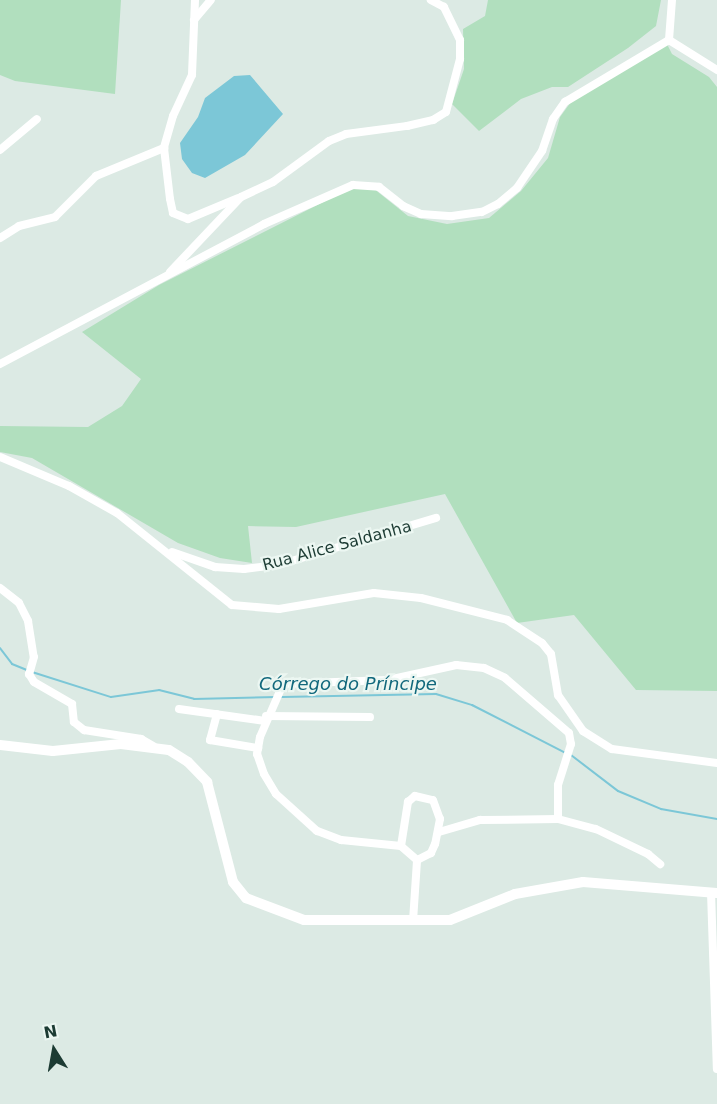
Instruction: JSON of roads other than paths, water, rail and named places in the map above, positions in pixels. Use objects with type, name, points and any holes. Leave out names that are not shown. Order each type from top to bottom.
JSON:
[{"type":"street","points":[[195,0],[192,75],[173,116],[164,148],[173,213],[180,218],[189,219],[273,182],[328,141],[346,134],[433,120],[446,112],[460,59],[460,40],[444,7],[430,0]]},
{"type":"street","points":[[194,20],[211,0]]},
{"type":"street","points":[[669,40],[672,0]]},
{"type":"street","points":[[669,40],[717,70]]},
{"type":"street","points":[[0,364],[293,210],[353,185],[379,187],[403,206],[421,214],[452,216],[482,212],[498,204],[517,188],[542,151],[553,119],[565,102],[669,40]]},
{"type":"street","points":[[0,150],[37,119]]},
{"type":"street","points":[[0,238],[20,226],[56,217],[96,176],[164,148]]},
{"type":"street","points":[[163,279],[241,197]]},
{"type":"street","points":[[0,457],[69,486],[117,513],[168,551],[232,605],[279,609],[374,593],[421,598],[507,620],[542,643],[551,654],[558,695],[583,731],[612,749],[717,763]]},
{"type":"street","name":"Rua Alice Saldanha","points":[[168,551],[215,567],[244,569],[278,565],[436,518]]},
{"type":"street","points":[[0,588],[19,603],[28,621],[31,670],[34,682],[72,704],[74,722],[84,730],[141,739],[188,762],[207,782],[233,882],[246,898],[304,920],[413,921],[450,920],[515,894],[583,882],[714,893],[717,1067]]},
{"type":"street","points":[[417,860],[401,846],[341,840],[317,831],[276,794],[264,774],[258,748],[266,718],[283,684],[294,680],[366,682],[456,665],[484,668],[505,678],[568,733],[569,750],[558,785],[558,819]]},
{"type":"street","points":[[179,709],[266,718],[370,717]]},
{"type":"street","points":[[217,714],[210,740],[258,748]]},
{"type":"street","points":[[0,746],[53,751],[121,744],[155,747]]},
{"type":"street","points":[[401,846],[403,815],[408,802],[415,796],[433,800],[441,819],[439,832],[431,853],[417,860]]},
{"type":"street","points":[[439,832],[480,820],[558,819],[596,829],[648,854],[660,864]]},
{"type":"street","points":[[413,921],[417,860]]},
{"type":"water","points":[[250,75],[283,114],[245,155],[205,178],[192,173],[182,159],[180,143],[198,117],[205,98],[234,76]]},
{"type":"waterway","name":"Córrego do Príncipe","points":[[0,648],[12,664],[27,670]]},
{"type":"waterway","name":"Córrego do Príncipe","points":[[32,672],[111,697],[159,690],[194,699],[276,697]]},
{"type":"waterway","name":"Córrego do Príncipe","points":[[282,697],[436,694],[472,705],[566,753]]},
{"type":"waterway","name":"Córrego do Príncipe","points":[[571,755],[618,791],[661,809],[717,819]]}]
